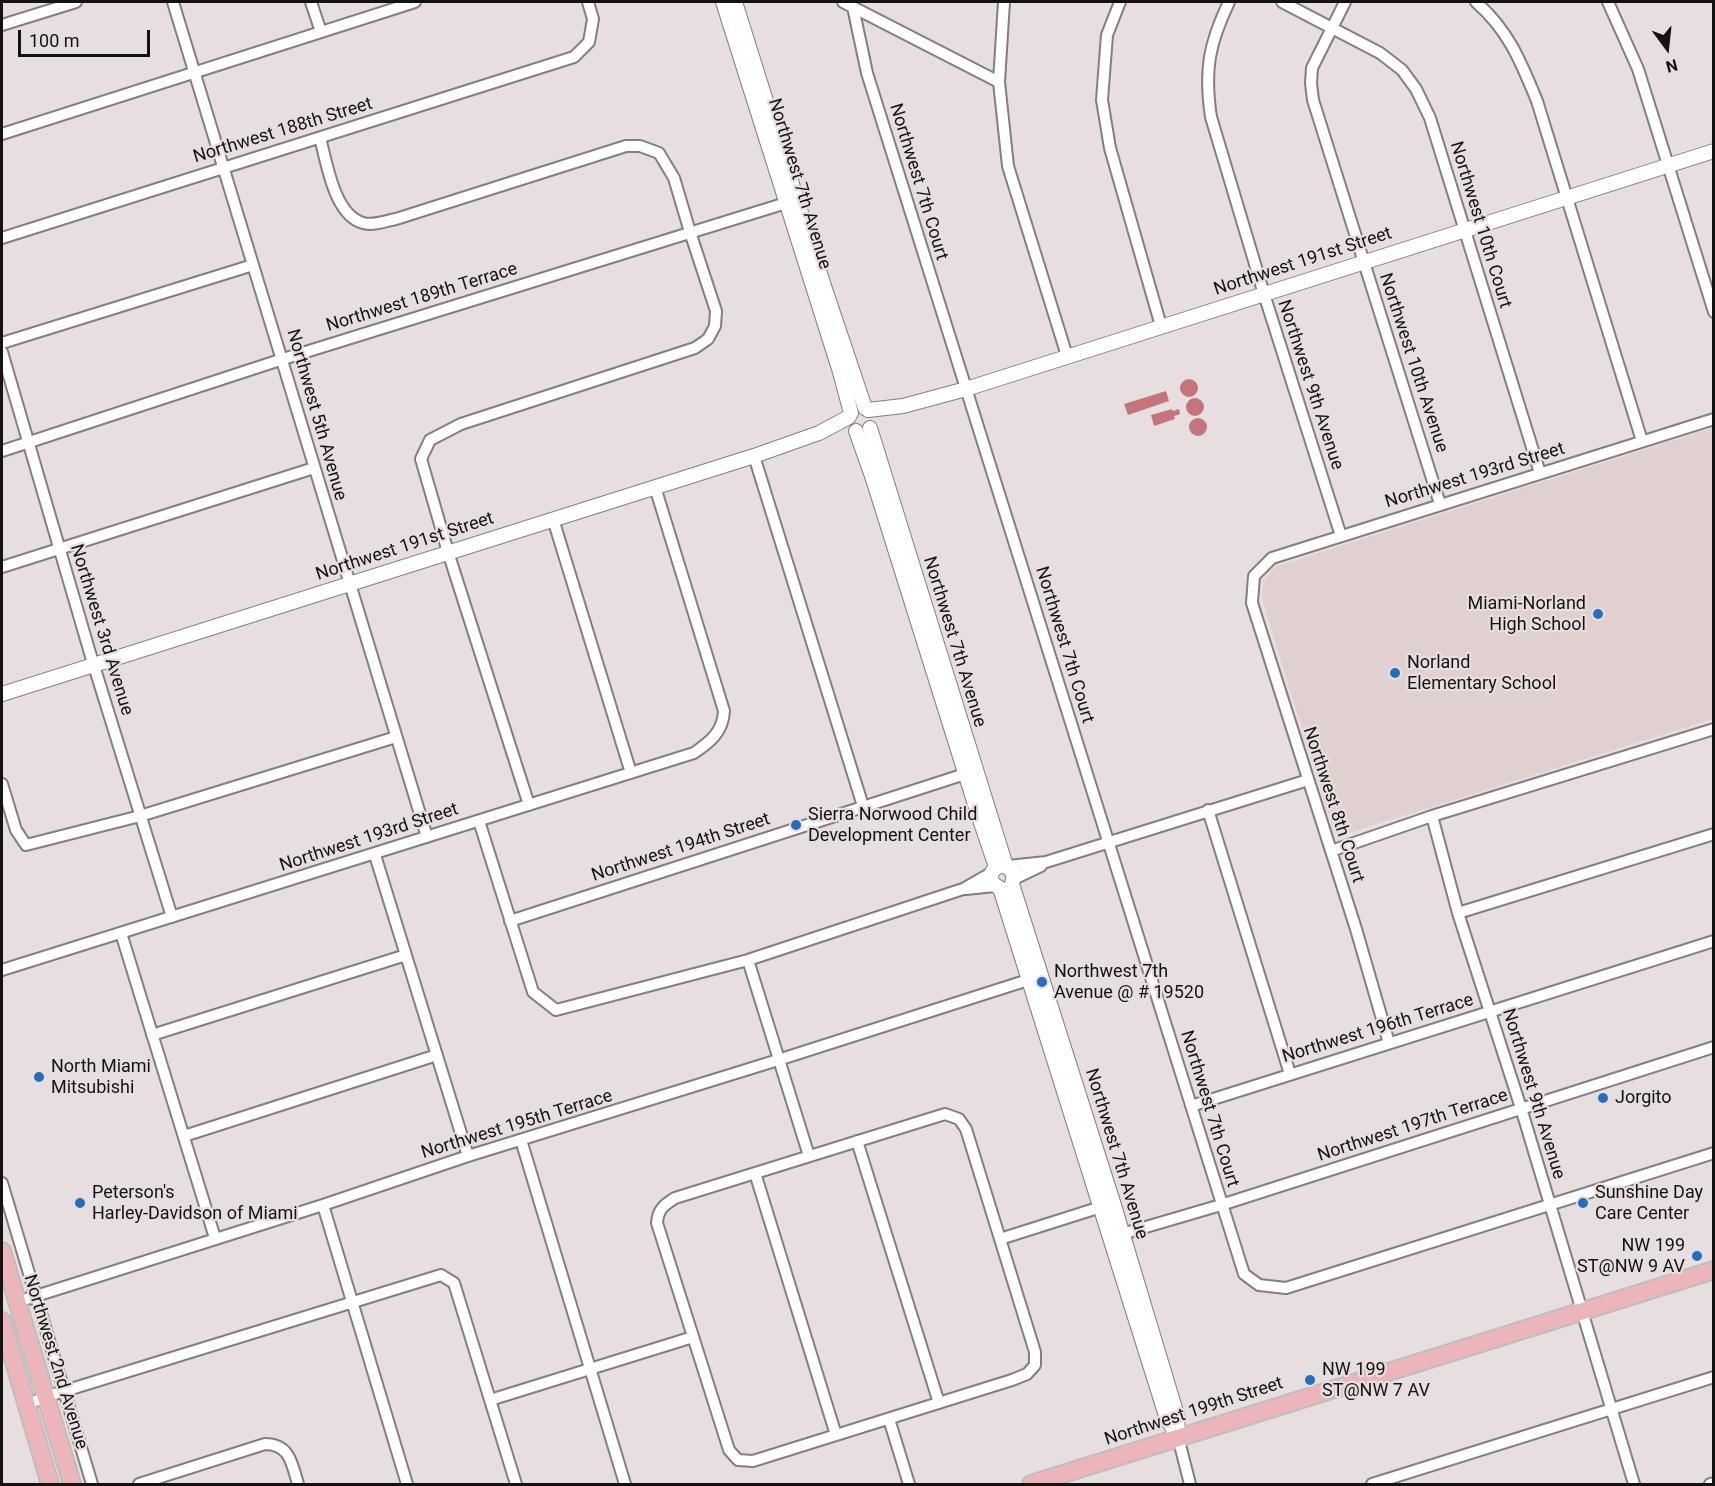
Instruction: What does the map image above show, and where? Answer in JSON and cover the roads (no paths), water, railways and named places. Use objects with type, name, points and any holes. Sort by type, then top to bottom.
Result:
[{"type":"main road","name":"Northwest 2nd Avenue","points":[[2,1252],[72,1485]]},
{"type":"main road","name":"Northwest 199th Street","points":[[1031,1485],[1713,1270]]},
{"type":"main road","points":[[2,1321],[50,1485]]},
{"type":"street","points":[[2,25],[76,2]]},
{"type":"street","name":"Northwest 5th Avenue","points":[[173,2],[427,837]]},
{"type":"street","points":[[311,2],[321,32]]},
{"type":"street","points":[[2,134],[415,2]]},
{"type":"street","name":"Northwest 188th Street","points":[[2,238],[223,166],[320,138],[574,57],[589,42],[593,19],[588,2]]},
{"type":"street","name":"Northwest 7th Avenue","points":[[735,2],[786,203],[852,422],[873,479],[965,774],[1003,876],[1122,1234],[1177,1415],[1178,1437],[1190,1485]]},
{"type":"street","name":"Northwest 7th Avenue","points":[[735,2],[823,283],[869,417],[1003,876],[1028,980],[1167,1419],[1178,1437]]},
{"type":"street","points":[[1004,2],[999,82],[1008,166],[1067,356]]},
{"type":"street","points":[[1120,2],[1107,35],[1102,100],[1110,148],[1161,326]]},
{"type":"street","name":"Northwest 9th Avenue","points":[[1229,2],[1208,60],[1207,89],[1211,117],[1264,294],[1341,536]]},
{"type":"street","name":"Northwest 10th Court","points":[[1282,2],[1380,53],[1402,70],[1416,89],[1430,118],[1540,473]]},
{"type":"street","name":"Northwest 10th Avenue","points":[[1346,2],[1312,69],[1312,91],[1363,262],[1440,504]]},
{"type":"street","points":[[1476,2],[1494,17],[1517,53],[1537,101],[1642,441]]},
{"type":"street","points":[[1608,2],[1638,69],[1713,312]]},
{"type":"street","points":[[848,4],[999,82]]},
{"type":"street","name":"Northwest 7th Court","points":[[848,4],[867,73],[1244,1274],[1259,1285],[1286,1288],[1550,1205]]},
{"type":"street","points":[[320,138],[339,203],[353,218],[373,224],[396,219],[626,146],[640,146],[659,153],[674,178],[716,310],[715,326],[708,339],[695,348],[461,424],[430,440],[421,459],[448,552],[529,805]]},
{"type":"street","name":"Northwest 191st Street","points":[[869,417],[966,389],[1713,151]]},
{"type":"street","name":"Northwest 189th Terrace","points":[[2,451],[283,359],[786,203]]},
{"type":"street","points":[[2,343],[253,265]]},
{"type":"street","name":"Northwest 3rd Avenue","points":[[2,352],[27,443],[172,917]]},
{"type":"street","points":[[857,408],[869,417],[862,432],[852,422],[857,408]]},
{"type":"street","name":"Northwest 193rd Street","points":[[1254,576],[1272,558],[1713,419]]},
{"type":"street","name":"Northwest 191st Street","points":[[2,694],[754,456],[852,422]]},
{"type":"street","points":[[754,456],[863,806]]},
{"type":"street","points":[[2,567],[314,468]]},
{"type":"street","name":"Northwest 193rd Street","points":[[2,970],[375,855],[694,753],[713,740],[723,721],[724,711],[655,487]]},
{"type":"street","points":[[553,519],[631,772]]},
{"type":"street","name":"Northwest 8th Court","points":[[1254,576],[1252,603],[1389,1043]]},
{"type":"street","points":[[1330,851],[1432,816],[1713,729]]},
{"type":"street","points":[[2,784],[16,830],[26,845],[140,816],[396,737]]},
{"type":"street","name":"Northwest 194th Street","points":[[510,921],[965,774]]},
{"type":"street","points":[[479,821],[533,992],[556,1010],[748,960],[1307,779]]},
{"type":"street","points":[[1208,810],[1290,1074]]},
{"type":"street","name":"Northwest 9th Avenue","points":[[1432,816],[1458,913],[1521,1108],[1634,1485]]},
{"type":"street","points":[[1458,913],[1713,834]]},
{"type":"street","points":[[375,855],[468,1156]]},
{"type":"street","points":[[121,933],[215,1239]]},
{"type":"street","name":"Northwest 196th Terrace","points":[[1191,1106],[1713,941]]},
{"type":"street","points":[[152,1035],[406,955]]},
{"type":"street","points":[[748,960],[809,1156]]},
{"type":"street","name":"Northwest 195th Terrace","points":[[17,1302],[323,1205],[468,1156],[1028,980]]},
{"type":"street","name":"Northwest 197th Terrace","points":[[1122,1234],[1221,1205],[1713,1047]]},
{"type":"street","points":[[184,1136],[437,1055]]},
{"type":"street","points":[[945,1114],[959,1119],[966,1129],[1035,1352],[1035,1365],[1027,1374],[1019,1377],[889,1419],[753,1461],[738,1460],[729,1450],[657,1222],[658,1214],[663,1206],[675,1198],[809,1156],[945,1114]]},
{"type":"street","points":[[521,1140],[625,1485]]},
{"type":"street","points":[[857,1141],[939,1403]]},
{"type":"street","points":[[1550,1205],[1713,1153]]},
{"type":"street","points":[[755,1173],[836,1435]]},
{"type":"street","points":[[2,1183],[92,1485]]},
{"type":"street","points":[[323,1205],[407,1485]]},
{"type":"street","points":[[1000,1239],[1101,1208]]},
{"type":"street","points":[[26,1405],[64,1391],[441,1275],[454,1283],[516,1485]]},
{"type":"street","points":[[490,1400],[693,1337]]},
{"type":"street","points":[[1372,1485],[1713,1377]]},
{"type":"street","points":[[889,1419],[909,1485]]},
{"type":"street","points":[[139,1485],[265,1444],[276,1444],[285,1451],[298,1485]]},
{"type":"place","name":"Miami-Norland High School","points":[[1598,614]]},
{"type":"place","name":"Norland Elementary School","points":[[1395,673]]},
{"type":"place","name":"Sierra Norwood Child Development Center","points":[[796,825]]},
{"type":"place","name":"Northwest 7th Avenue @ # 19520","points":[[1042,982]]},
{"type":"place","name":"North Miami Mitsubishi","points":[[39,1077]]},
{"type":"place","name":"Jorgito","points":[[1603,1098]]},
{"type":"place","name":"Peterson's Harley-Davidson of Miami","points":[[80,1203]]},
{"type":"place","name":"Sunshine Day Care Center","points":[[1583,1203]]},
{"type":"place","name":"NW 199 ST@NW 9 AV","points":[[1697,1256]]},
{"type":"place","name":"NW 199 ST@NW 7 AV","points":[[1310,1380]]}]
